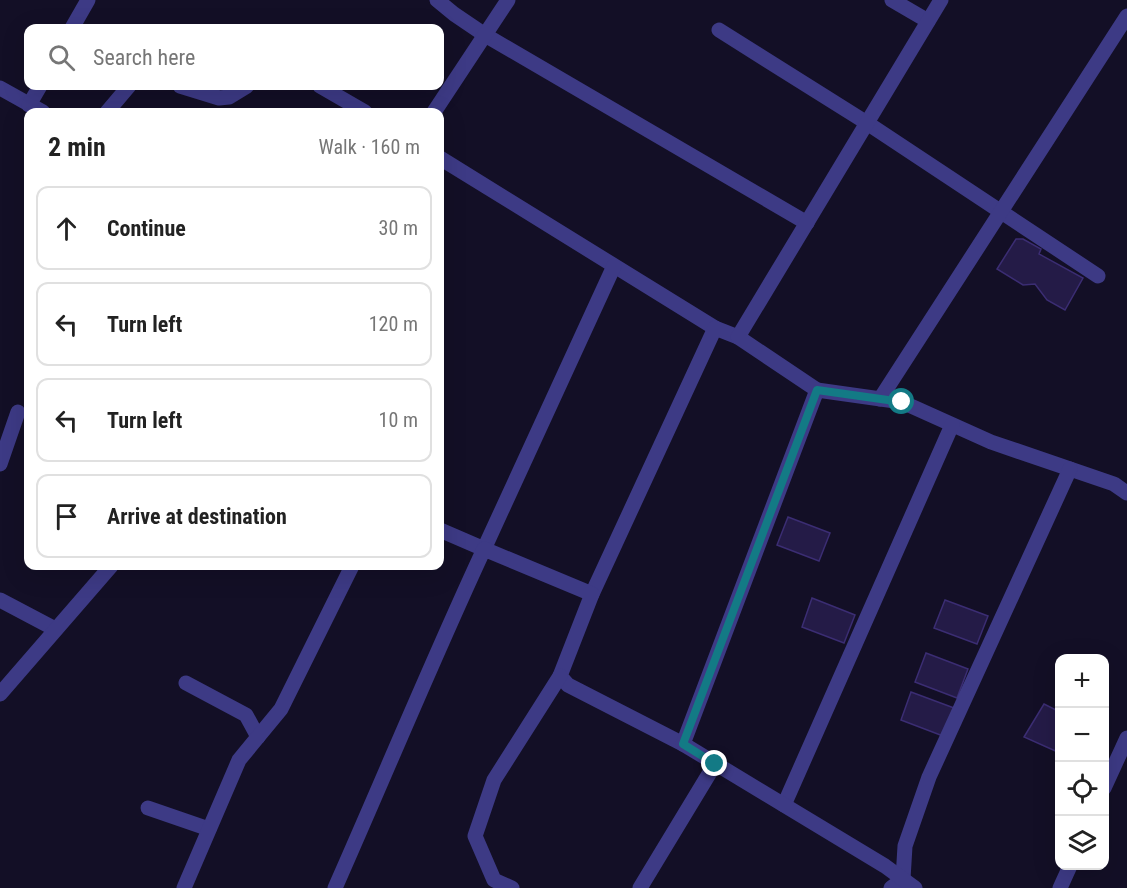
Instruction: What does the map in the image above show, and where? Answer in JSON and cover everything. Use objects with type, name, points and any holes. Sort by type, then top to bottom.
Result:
[{"type":"street","points":[[74,24],[88,0]]},
{"type":"street","points":[[437,0],[485,35],[807,223]]},
{"type":"street","points":[[437,108],[508,0]]},
{"type":"street","points":[[892,0],[928,21]]},
{"type":"street","points":[[738,337],[940,0]]},
{"type":"street","points":[[880,399],[1127,16]]},
{"type":"street","points":[[719,30],[867,123],[1098,276]]},
{"type":"street","points":[[0,88],[35,108]]},
{"type":"street","points":[[29,105],[38,90]]},
{"type":"street","points":[[111,108],[126,90]]},
{"type":"street","points":[[193,90],[219,98],[229,98],[241,90]]},
{"type":"street","points":[[327,90],[358,108]]},
{"type":"street","points":[[444,160],[716,328],[738,337],[817,390],[902,402],[991,442],[1114,484],[1127,493]]},
{"type":"street","points":[[335,888],[437,652],[614,266]]},
{"type":"street","points":[[512,888],[492,884],[475,836],[494,780],[560,676],[592,594],[716,328]]},
{"type":"street","points":[[683,744],[817,390]]},
{"type":"street","points":[[0,464],[18,412]]},
{"type":"street","points":[[784,805],[952,425]]},
{"type":"street","points":[[903,885],[905,846],[929,777],[1070,469]]},
{"type":"street","points":[[444,532],[592,594]]},
{"type":"street","points":[[0,694],[107,570]]},
{"type":"street","points":[[184,888],[239,760],[281,709],[350,570]]},
{"type":"street","points":[[0,600],[55,629]]},
{"type":"street","points":[[560,676],[568,685],[683,744],[885,866],[903,885]]},
{"type":"street","points":[[186,683],[246,716],[258,737]]},
{"type":"street","points":[[1109,777],[1127,738]]},
{"type":"street","points":[[640,888],[715,764]]},
{"type":"street","points":[[148,808],[209,829]]},
{"type":"street","points":[[1060,888],[1068,870]]},
{"type":"building","points":[[1016,239],[1023,239],[1041,249],[1039,254],[1083,278],[1065,310],[1047,300],[1035,284],[1023,285],[997,269]]},
{"type":"building","points":[[788,517],[830,533],[819,561],[777,545]]},
{"type":"building","points":[[812,598],[855,615],[844,643],[802,627]]},
{"type":"building","points":[[945,600],[988,616],[977,644],[934,628]]},
{"type":"building","points":[[926,653],[968,669],[957,698],[915,682]]},
{"type":"building","points":[[911,692],[954,708],[943,736],[901,720]]},
{"type":"building","points":[[1044,704],[1055,710],[1055,751],[1024,737]]},
{"type":"route","points":[[715,764],[683,744],[817,390],[902,402]]}]
